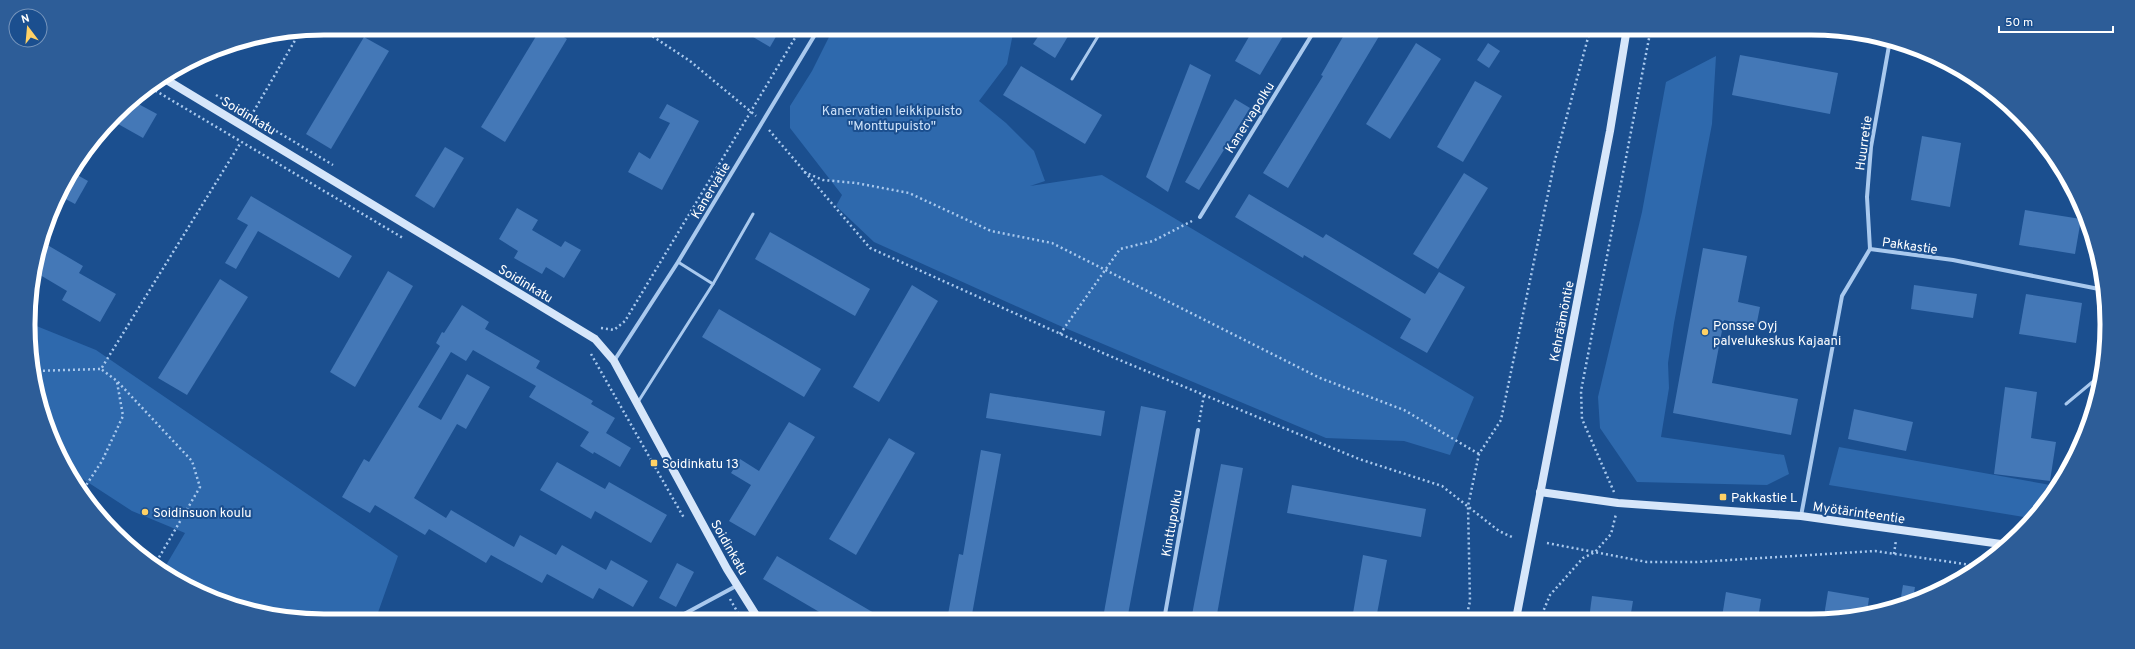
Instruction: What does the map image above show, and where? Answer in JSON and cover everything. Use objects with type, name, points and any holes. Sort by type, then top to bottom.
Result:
[{"type":"street","name":"Kanervatie","points":[[614,360],[678,262],[815,35]]},
{"type":"street","name":"Kanervapolku","points":[[1200,217],[1312,35]]},
{"type":"street","name":"Kehräämöntie","points":[[1517,614],[1610,131],[1625,35]]},
{"type":"street","name":"Huurretie","points":[[1870,249],[1867,197],[1871,148],[1889,46]]},
{"type":"street","name":"Soidinkatu","points":[[169,81],[595,339],[614,360],[636,404],[727,569],[755,614]]},
{"type":"street","name":"Pakkastie","points":[[1801,516],[1842,296],[1870,249],[1953,260],[2098,289]]},
{"type":"street","name":"Kinttupolku","points":[[1165,614],[1198,430]]},
{"type":"street","name":"Myötärinteentie","points":[[1540,492],[1618,503],[1801,516],[1999,544]]},
{"type":"street","points":[[684,614],[738,585]]},
{"type":"lane","points":[[1072,79],[1099,35]]},
{"type":"lane","points":[[636,404],[713,284],[753,214]]},
{"type":"lane","points":[[678,262],[713,284]]},
{"type":"lane","points":[[2066,404],[2094,381]]},
{"type":"path","points":[[651,35],[690,61],[763,122],[802,171],[870,248],[1060,334],[1359,459],[1442,486],[1499,531],[1514,538]]},
{"type":"path","points":[[595,325],[614,330],[625,321],[797,35]]},
{"type":"path","points":[[1467,614],[1470,601],[1468,506],[1479,454],[1501,420],[1555,160],[1589,35]]},
{"type":"path","points":[[1542,614],[1550,595],[1583,558],[1596,552],[1611,534],[1618,503],[1582,419],[1581,391],[1650,35]]},
{"type":"path","points":[[238,139],[297,36]]},
{"type":"path","points":[[155,90],[404,238]]},
{"type":"path","points":[[211,92],[338,168]]},
{"type":"path","points":[[100,369],[241,142]]},
{"type":"path","points":[[802,171],[823,180],[856,183],[909,193],[991,232],[1052,243],[1105,271],[1226,329],[1320,378],[1404,410],[1479,454]]},
{"type":"path","points":[[1060,334],[1120,249],[1153,241],[1200,217]]},
{"type":"path","points":[[588,349],[687,523]]},
{"type":"path","points":[[39,371],[100,369],[117,381],[192,462],[200,487],[157,560]]},
{"type":"path","points":[[85,487],[102,461],[123,416],[117,381]]},
{"type":"path","points":[[1198,430],[1204,394]]},
{"type":"path","points":[[1547,543],[1654,562],[1697,562],[1875,551],[1971,565]]},
{"type":"green space","name":"Kanervatien leikkipuisto \"Monttupuisto\"","points":[[831,35],[1013,35],[1007,64],[979,101],[1006,123],[1034,151],[1045,181],[1030,186],[1102,175],[1474,397],[1450,455],[1404,441],[1326,438],[1058,325],[874,242],[836,206],[842,195],[790,128],[790,106],[812,71]]},
{"type":"green space","points":[[1716,56],[1712,124],[1674,323],[1668,363],[1669,388],[1661,437],[1784,455],[1789,474],[1767,485],[1637,482],[1600,428],[1598,397],[1642,212],[1666,82]]},
{"type":"green space","points":[[35,325],[96,350],[398,556],[377,614],[287,612],[231,599],[196,584],[166,566],[185,533],[132,511],[78,476],[65,453],[50,418],[45,399],[37,362]]},
{"type":"green space","points":[[1839,447],[2051,485],[2026,517],[1829,485]]},
{"type":"building","points":[[537,35],[560,35],[567,39],[505,142],[481,127]]},
{"type":"building","points":[[750,35],[777,35],[770,47]]},
{"type":"building","points":[[1039,35],[1069,35],[1055,58],[1033,44]]},
{"type":"building","points":[[1250,35],[1284,35],[1260,75],[1235,61]]},
{"type":"building","points":[[1344,35],[1380,35],[1288,188],[1263,173],[1323,76],[1321,75]]},
{"type":"building","points":[[364,37],[389,51],[331,149],[306,134]]},
{"type":"building","points":[[1416,43],[1441,59],[1390,139],[1366,124]]},
{"type":"building","points":[[1488,43],[1500,51],[1489,68],[1477,60]]},
{"type":"building","points":[[1740,55],[1838,73],[1830,114],[1732,95]]},
{"type":"building","points":[[1190,64],[1211,75],[1168,192],[1146,177]]},
{"type":"building","points":[[1021,66],[1102,115],[1085,144],[1003,95]]},
{"type":"building","points":[[1475,81],[1502,96],[1463,162],[1437,147]]},
{"type":"building","points":[[1235,99],[1250,108],[1199,190],[1185,182]]},
{"type":"building","points":[[138,104],[157,114],[143,138],[117,123]]},
{"type":"building","points":[[667,104],[699,121],[662,190],[628,172],[639,152],[650,159],[670,123],[659,118]]},
{"type":"building","points":[[1922,136],[1961,143],[1950,207],[1911,200]]},
{"type":"building","points":[[445,147],[464,158],[434,208],[415,196]]},
{"type":"building","points":[[1464,173],[1488,188],[1438,269],[1413,254]]},
{"type":"building","points":[[77,175],[88,181],[75,204],[64,198]]},
{"type":"building","points":[[1249,194],[1323,238],[1326,234],[1425,294],[1439,272],[1465,287],[1427,353],[1400,338],[1411,319],[1304,255],[1303,258],[1235,217]]},
{"type":"building","points":[[251,196],[352,256],[339,278],[258,231],[236,269],[225,263],[248,225],[237,219]]},
{"type":"building","points":[[517,208],[538,220],[532,230],[561,247],[565,241],[581,250],[564,278],[546,267],[542,274],[514,258],[518,251],[499,239]]},
{"type":"building","points":[[2025,210],[2080,219],[2075,254],[2019,245]]},
{"type":"building","points":[[770,232],[870,289],[855,316],[755,259]]},
{"type":"building","points":[[46,244],[83,266],[79,273],[116,294],[100,322],[62,300],[67,291],[40,275]]},
{"type":"building","name":"Ponsse Oyj palvelukeskus Kajaani","points":[[1703,248],[1747,256],[1738,302],[1760,307],[1756,327],[1724,320],[1712,383],[1798,399],[1791,435],[1673,413]]},
{"type":"building","points":[[388,271],[413,286],[355,387],[330,372]]},
{"type":"building","points":[[220,279],[248,297],[187,395],[158,378]]},
{"type":"building","points":[[912,285],[938,301],[879,402],[853,387]]},
{"type":"building","points":[[1914,285],[1977,294],[1973,318],[1911,309]]},
{"type":"building","points":[[2026,294],[2082,303],[2076,343],[2019,334]]},
{"type":"building","points":[[462,305],[489,322],[485,329],[540,361],[536,368],[593,401],[591,404],[615,418],[606,433],[631,448],[620,467],[594,452],[593,454],[580,446],[589,432],[529,397],[536,386],[473,350],[466,361],[451,352],[418,407],[441,420],[467,374],[490,387],[466,429],[457,424],[414,498],[446,518],[451,510],[514,547],[520,535],[556,555],[562,545],[606,570],[611,560],[648,581],[633,607],[599,588],[593,599],[547,574],[542,583],[491,555],[486,563],[429,529],[425,535],[375,505],[370,513],[342,497],[364,459],[369,462],[440,346],[436,343],[442,332],[444,333]]},
{"type":"building","points":[[719,309],[821,369],[804,397],[702,337]]},
{"type":"building","points":[[2005,387],[2037,392],[2031,438],[2056,442],[2050,481],[1994,474]]},
{"type":"building","points":[[990,393],[1105,411],[1101,436],[986,418]]},
{"type":"building","points":[[1141,406],[1166,411],[1128,614],[1104,614]]},
{"type":"building","points":[[1854,409],[1913,422],[1906,451],[1848,439]]},
{"type":"building","points":[[789,422],[815,437],[755,536],[729,521],[751,485],[731,473],[740,459],[759,471]]},
{"type":"building","points":[[889,438],[915,453],[856,555],[829,539]]},
{"type":"building","points":[[981,450],[1001,454],[972,614],[948,614],[959,554],[963,555]]},
{"type":"building","points":[[557,462],[605,489],[609,482],[667,515],[651,543],[595,511],[591,519],[540,490]]},
{"type":"building","points":[[1221,464],[1243,468],[1217,614],[1192,614]]},
{"type":"building","points":[[1292,485],[1426,509],[1421,537],[1287,513]]},
{"type":"building","points":[[1363,555],[1387,560],[1377,614],[1353,614]]},
{"type":"building","points":[[777,556],[876,614],[823,614],[763,579]]},
{"type":"building","points":[[677,563],[694,572],[676,607],[659,598]]},
{"type":"building","points":[[1903,585],[1915,587],[1914,595],[1901,600]]},
{"type":"building","points":[[1828,591],[1869,598],[1868,608],[1848,612],[1824,613]]},
{"type":"building","points":[[1726,592],[1761,599],[1759,614],[1722,614]]},
{"type":"building","points":[[1592,596],[1633,601],[1631,614],[1590,614]]},
{"type":"place","name":"Ponsse Oyj palvelukeskus Kajaani","points":[[1705,332]]},
{"type":"place","name":"Soidinkatu 13","points":[[654,463]]},
{"type":"place","name":"Pakkastie L","points":[[1723,497]]},
{"type":"place","name":"Soidinsuon koulu","points":[[145,512]]}]
